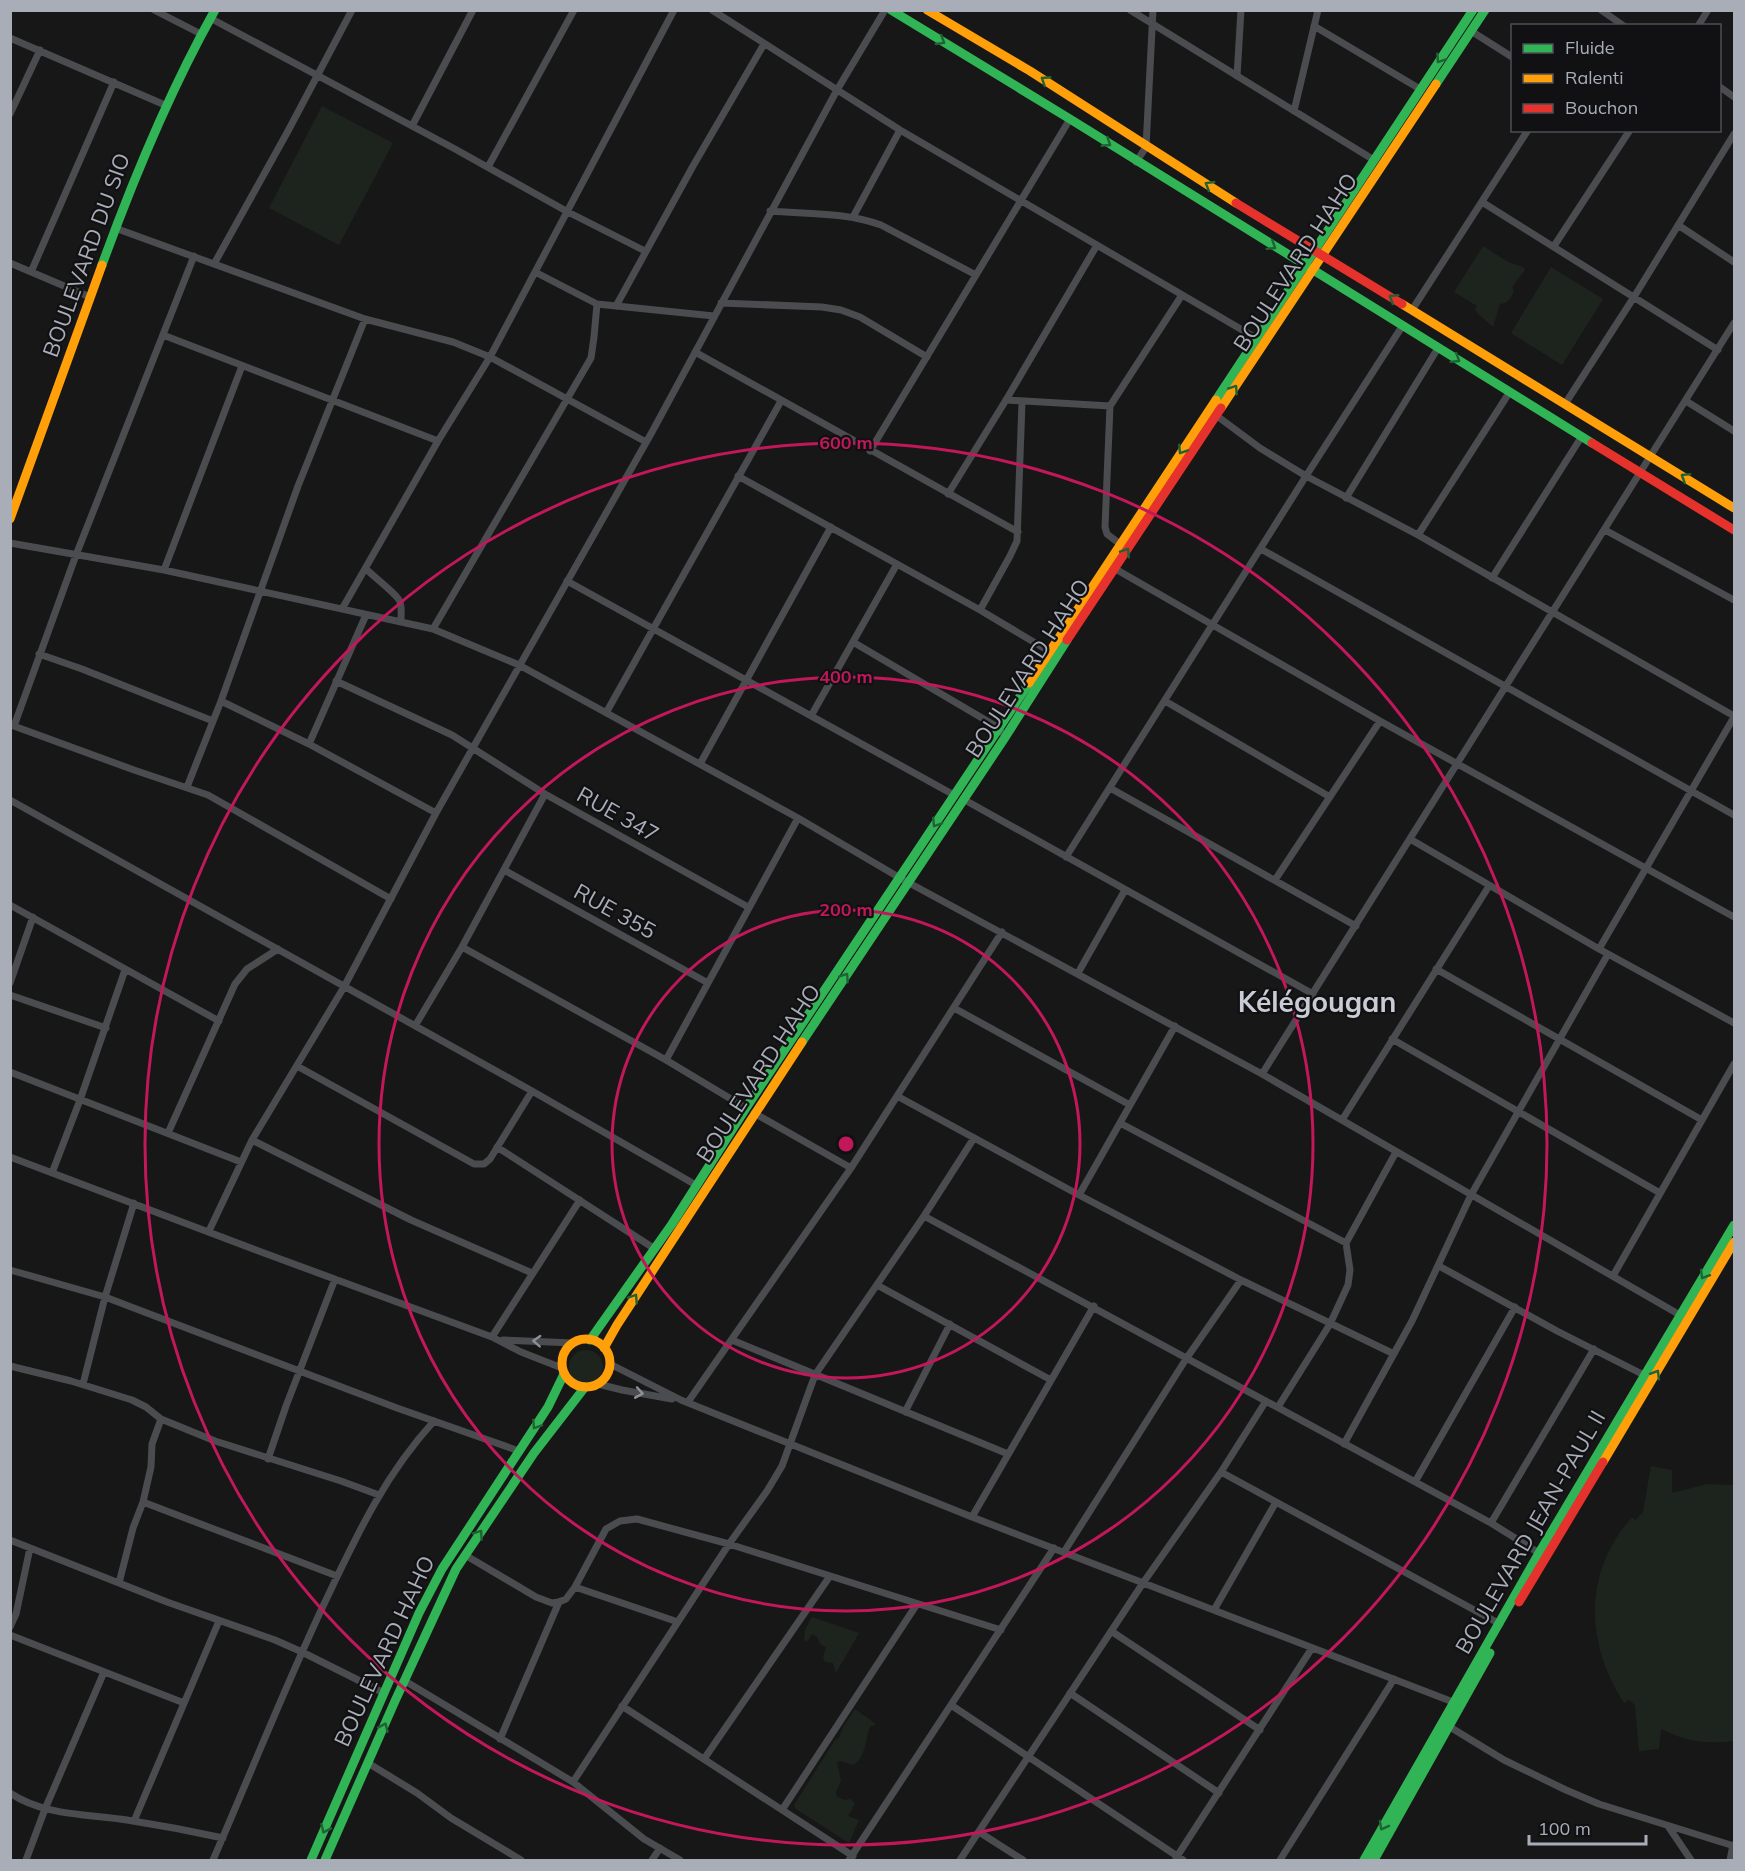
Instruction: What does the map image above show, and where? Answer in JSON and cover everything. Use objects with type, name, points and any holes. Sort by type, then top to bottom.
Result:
[{"type":"main road","points":[[891,10],[1734,530]]},
{"type":"main road","points":[[927,10],[1030,71],[1146,147],[1734,508]]},
{"type":"main road","name":"BOULEVARD HAHO","points":[[1111,566],[1120,544],[1473,10]]},
{"type":"main road","name":"BOULEVARD HAHO","points":[[604,1348],[750,1111],[958,797],[999,728],[1053,654],[1111,566],[1216,416],[1485,10]]},
{"type":"main road","name":"BOULEVARD DU SIO","points":[[10,519],[115,228],[165,105],[212,14]]},
{"type":"main road","name":"BOULEVARD HAHO","points":[[958,797],[1004,739],[1053,654]]},
{"type":"main road","name":"BOULEVARD HAHO","points":[[590,1340],[656,1249],[696,1185],[750,1111]]},
{"type":"main road","name":"BOULEVARD JEAN-PAUL II","points":[[1374,1860],[1445,1724],[1453,1702],[1734,1225]]},
{"type":"main road","name":"BOULEVARD JEAN-PAUL II","points":[[1364,1860],[1734,1242]]},
{"type":"main road","points":[[578,1340],[597,1342],[604,1348],[609,1356],[610,1364],[605,1377],[598,1384],[585,1387],[573,1383],[563,1371],[564,1354],[578,1340]]},
{"type":"main road","name":"BOULEVARD HAHO","points":[[311,1860],[419,1613],[442,1569],[548,1407],[563,1371]]},
{"type":"main road","name":"BOULEVARD HAHO","points":[[325,1860],[405,1681],[465,1555],[534,1453],[585,1387]]},
{"type":"street","points":[[154,10],[201,34]]},
{"type":"street","points":[[214,264],[352,10]]},
{"type":"street","points":[[412,126],[473,10]]},
{"type":"street","points":[[488,167],[574,10]]},
{"type":"street","points":[[342,609],[438,441],[490,357],[674,10]]},
{"type":"street","points":[[712,10],[900,130],[1256,338]]},
{"type":"street","points":[[209,1231],[252,1140],[344,987],[436,813],[646,442],[837,90],[885,10]]},
{"type":"street","points":[[1130,10],[1374,160]]},
{"type":"street","points":[[1136,162],[1146,147],[1153,10]]},
{"type":"street","points":[[1237,76],[1241,10]]},
{"type":"street","points":[[1294,111],[1318,10]]},
{"type":"street","points":[[1699,24],[1708,10]]},
{"type":"street","points":[[1601,11],[1621,24]]},
{"type":"street","points":[[212,14],[317,77],[645,251]]},
{"type":"street","points":[[1314,26],[1420,89]]},
{"type":"street","points":[[1471,31],[1511,56]]},
{"type":"street","points":[[10,38],[165,105]]},
{"type":"street","points":[[616,306],[645,251],[764,44]]},
{"type":"street","points":[[10,114],[40,50]]},
{"type":"street","points":[[32,272],[114,81]]},
{"type":"street","points":[[1721,88],[1734,97]]},
{"type":"street","points":[[870,451],[1070,119]]},
{"type":"street","points":[[853,217],[900,130]]},
{"type":"street","points":[[1412,310],[1527,132]]},
{"type":"street","points":[[1554,246],[1629,132]]},
{"type":"street","points":[[1565,404],[1734,134]]},
{"type":"street","points":[[1482,202],[1718,350]]},
{"type":"street","points":[[770,211],[853,217],[881,225],[976,275]]},
{"type":"street","points":[[1677,225],[1734,262]]},
{"type":"street","points":[[115,228],[365,319],[453,342],[490,357],[646,442]]},
{"type":"street","points":[[948,494],[1006,400],[1096,244]]},
{"type":"street","points":[[194,256],[76,555],[12,725],[187,787],[226,804],[391,899]]},
{"type":"street","points":[[10,263],[90,297]]},
{"type":"street","points":[[535,272],[597,304],[714,316]]},
{"type":"street","points":[[1120,544],[1107,534],[1105,526],[1110,406],[1182,295]]},
{"type":"street","points":[[721,303],[841,310],[860,318],[927,357]]},
{"type":"street","points":[[434,629],[591,358],[597,304]]},
{"type":"street","points":[[187,787],[221,701],[298,486],[365,319]]},
{"type":"street","points":[[1262,1074],[1734,323]]},
{"type":"street","points":[[1066,857],[1403,325]]},
{"type":"street","points":[[163,335],[438,441]]},
{"type":"street","points":[[1346,498],[1438,348]]},
{"type":"street","points":[[695,352],[1018,532]]},
{"type":"street","points":[[164,570],[242,366]]},
{"type":"street","points":[[1418,535],[1509,393]]},
{"type":"street","points":[[1006,400],[1110,406]]},
{"type":"street","points":[[606,713],[781,401]]},
{"type":"street","points":[[1686,401],[1734,431]]},
{"type":"street","points":[[980,610],[1011,556],[1018,532],[1022,402]]},
{"type":"street","points":[[1216,416],[1260,448],[1306,476],[1418,535],[1734,717],[1599,949]]},
{"type":"street","points":[[1492,578],[1582,436]]},
{"type":"street","points":[[738,476],[980,610],[1053,654]]},
{"type":"street","points":[[700,764],[831,527]]},
{"type":"street","points":[[1605,530],[1734,600]]},
{"type":"street","points":[[10,543],[164,570],[434,629],[519,665],[798,818],[904,880],[1262,1074],[1680,1315]]},
{"type":"street","points":[[1261,549],[1734,815]]},
{"type":"street","points":[[811,716],[897,564]]},
{"type":"street","points":[[1111,566],[1380,721],[1734,917]]},
{"type":"street","points":[[366,569],[399,598],[400,621]]},
{"type":"street","points":[[567,581],[1313,994]]},
{"type":"street","points":[[309,744],[366,615]]},
{"type":"street","points":[[852,642],[999,728],[1004,739]]},
{"type":"street","points":[[39,654],[213,721]]},
{"type":"street","name":"RUE 347","points":[[336,681],[452,735],[545,794],[748,907]]},
{"type":"street","points":[[221,701],[309,744],[436,813]]},
{"type":"street","points":[[1165,701],[1330,797]]},
{"type":"street","points":[[1275,880],[1380,721]]},
{"type":"street","points":[[1110,788],[1356,926]]},
{"type":"street","points":[[415,1026],[462,947],[545,794]]},
{"type":"street","points":[[10,800],[696,1185]]},
{"type":"street","points":[[666,1060],[798,818]]},
{"type":"street","points":[[1410,839],[1599,949],[1734,1023]]},
{"type":"street","name":"RUE 355","points":[[504,870],[708,983]]},
{"type":"street","points":[[1342,1120],[1489,886]]},
{"type":"street","points":[[1078,973],[1125,890]]},
{"type":"street","points":[[10,905],[219,1021]]},
{"type":"street","points":[[10,983],[33,917]]},
{"type":"street","points":[[684,1401],[732,1340],[851,1168],[1002,932]]},
{"type":"street","points":[[462,947],[666,1060],[851,1168]]},
{"type":"street","points":[[168,1133],[241,974],[278,950]]},
{"type":"street","points":[[1344,1444],[1412,1321],[1471,1195],[1608,954]]},
{"type":"street","points":[[1436,969],[1702,1120]]},
{"type":"street","points":[[52,1173],[125,970]]},
{"type":"street","points":[[10,995],[106,1028]]},
{"type":"street","points":[[954,1008],[1130,1105]]},
{"type":"street","points":[[1079,1195],[1175,1026]]},
{"type":"street","points":[[1392,1039],[1660,1193]]},
{"type":"street","points":[[1613,1276],[1734,1064]]},
{"type":"street","points":[[297,1066],[474,1164],[484,1164],[490,1159],[532,1091]]},
{"type":"street","points":[[10,1072],[241,1162]]},
{"type":"street","points":[[897,1096],[1240,1280],[1394,1354]]},
{"type":"street","points":[[1120,1123],[1346,1242]]},
{"type":"street","points":[[573,1782],[729,1544],[767,1491],[782,1466],[815,1376],[974,1138]]},
{"type":"street","points":[[252,1140],[411,1220],[532,1273]]},
{"type":"street","points":[[497,1147],[656,1249]]},
{"type":"street","points":[[1278,1407],[1330,1324],[1348,1285],[1350,1269],[1346,1242],[1396,1152]]},
{"type":"street","points":[[10,1156],[492,1336],[563,1371]]},
{"type":"street","points":[[492,1336],[580,1200]]},
{"type":"street","points":[[83,1384],[105,1297],[134,1203]]},
{"type":"street","points":[[924,1216],[1491,1523],[1539,1553]]},
{"type":"street","points":[[1439,1266],[1644,1375]]},
{"type":"street","points":[[10,1270],[105,1297],[434,1421],[519,1450]]},
{"type":"street","points":[[268,1459],[335,1279]]},
{"type":"street","points":[[1064,1552],[1186,1359],[1240,1280]]},
{"type":"street","points":[[877,1285],[1051,1380]]},
{"type":"street","points":[[972,1517],[1094,1306]]},
{"type":"street","points":[[1415,1482],[1515,1307]]},
{"type":"street","points":[[905,1412],[950,1324]]},
{"type":"street","points":[[501,1340],[573,1343]]},
{"type":"street","points":[[732,1340],[1008,1454]]},
{"type":"street","points":[[1491,1523],[1594,1349]]},
{"type":"street","points":[[610,1364],[684,1401],[972,1517],[1453,1702]]},
{"type":"street","points":[[10,1366],[83,1384],[132,1400],[146,1407],[161,1419],[215,1441],[379,1495]]},
{"type":"street","points":[[598,1384],[684,1401]]},
{"type":"street","points":[[960,1860],[1143,1583],[1221,1472],[1266,1401]]},
{"type":"street","points":[[119,1582],[133,1528],[143,1502],[151,1467],[152,1444],[161,1419]]},
{"type":"street","points":[[213,1860],[349,1549],[401,1461],[434,1421]]},
{"type":"street","points":[[1221,1472],[1500,1623]]},
{"type":"street","points":[[143,1502],[337,1576]]},
{"type":"street","points":[[1214,1610],[1276,1502]]},
{"type":"street","points":[[465,1555],[536,1597],[552,1603],[559,1602],[566,1599],[575,1587],[606,1529],[620,1521],[637,1519],[729,1544],[1001,1630]]},
{"type":"street","points":[[10,1540],[166,1602],[275,1640],[384,1693]]},
{"type":"street","points":[[10,1627],[16,1614],[30,1548]]},
{"type":"street","points":[[622,1706],[782,1810],[851,1858],[1054,1548]]},
{"type":"street","points":[[704,1759],[830,1576]]},
{"type":"street","points":[[575,1587],[678,1622]]},
{"type":"street","points":[[500,1739],[559,1602]]},
{"type":"street","points":[[782,1810],[917,1604]]},
{"type":"street","points":[[134,1821],[219,1621]]},
{"type":"street","points":[[1111,1631],[1260,1730]]},
{"type":"street","points":[[10,1635],[184,1703]]},
{"type":"street","points":[[951,1705],[1178,1859],[1312,1647]]},
{"type":"street","points":[[26,1860],[45,1809],[104,1672]]},
{"type":"street","points":[[1280,1860],[1394,1679]]},
{"type":"street","points":[[405,1681],[573,1782],[644,1839],[680,1860]]},
{"type":"street","points":[[1070,1693],[1219,1793]]},
{"type":"street","points":[[1445,1724],[1504,1760],[1599,1804],[1734,1846],[1730,1860]]},
{"type":"street","points":[[368,1763],[417,1793],[466,1828],[521,1860]]},
{"type":"street","points":[[10,1793],[30,1805],[45,1809],[134,1821],[223,1838]]},
{"type":"street","points":[[1668,1826],[1691,1860]]},
{"type":"street","points":[[979,1832],[1023,1860]]},
{"type":"street","points":[[652,1860],[660,1848]]},
{"type":"shaded area","points":[[322,106],[393,143],[339,245],[269,208]]},
{"type":"shaded area","points":[[1483,246],[1525,270],[1512,287],[1514,291],[1510,298],[1507,302],[1500,304],[1493,327],[1478,314],[1475,309],[1477,306],[1454,292]]},
{"type":"shaded area","points":[[1551,267],[1603,299],[1562,365],[1511,333]]},
{"type":"shaded area","points":[[586,1350],[598,1355],[603,1367],[598,1379],[586,1384],[574,1379],[569,1367],[574,1355]]},
{"type":"shaded area","points":[[1651,1466],[1672,1470],[1672,1493],[1707,1484],[1734,1485],[1734,1741],[1697,1741],[1661,1729],[1659,1749],[1639,1751],[1635,1705],[1629,1700],[1624,1703],[1611,1680],[1602,1656],[1596,1632],[1595,1608],[1598,1584],[1605,1561],[1616,1539],[1632,1517],[1635,1520],[1643,1512]]},
{"type":"shaded area","points":[[812,1617],[859,1633],[836,1673],[833,1663],[825,1662],[823,1657],[826,1647],[820,1644],[817,1637],[812,1634],[807,1642],[804,1640],[805,1630]]},
{"type":"shaded area","points":[[855,1709],[876,1724],[870,1727],[863,1753],[857,1762],[853,1765],[837,1762],[841,1781],[836,1792],[837,1797],[845,1800],[851,1799],[855,1804],[848,1816],[859,1820],[849,1843],[796,1809],[794,1805],[835,1740],[839,1738]]},
{"type":"traffic: fast","points":[[102,265],[153,135],[182,72],[215,10]]},
{"type":"traffic: fast","points":[[891,10],[1592,443]]},
{"type":"traffic: fast","points":[[1216,400],[1473,10]]},
{"type":"traffic: fast","points":[[1436,84],[1485,10]]},
{"type":"traffic: fast","points":[[802,1042],[1004,739],[1067,640]]},
{"type":"traffic: fast","points":[[590,1340],[672,1224],[746,1108],[1029,683]]},
{"type":"traffic: fast","points":[[1364,1860],[1539,1553],[1734,1225]]},
{"type":"traffic: fast","points":[[311,1860],[419,1613],[442,1569],[548,1407],[564,1374]]},
{"type":"traffic: fast","points":[[325,1860],[456,1569],[534,1453],[585,1387]]},
{"type":"traffic: fast","points":[[1374,1860],[1490,1653]]},
{"type":"traffic: slow","points":[[927,10],[1030,71],[1236,203]]},
{"type":"traffic: slow","points":[[1221,408],[1436,84]]},
{"type":"traffic: slow","points":[[10,519],[102,265]]},
{"type":"traffic: slow","points":[[1402,304],[1734,508]]},
{"type":"traffic: slow","points":[[1029,683],[1216,400]]},
{"type":"traffic: slow","points":[[604,1348],[802,1042]]},
{"type":"traffic: slow","points":[[1603,1462],[1734,1242]]},
{"type":"traffic: slow","points":[[586,1339],[603,1346],[610,1363],[603,1380],[586,1387],[569,1380],[562,1363],[569,1346],[586,1339]]},
{"type":"traffic: jam","points":[[1236,203],[1402,304]]},
{"type":"traffic: jam","points":[[1067,640],[1221,408]]},
{"type":"traffic: jam","points":[[1592,443],[1734,530]]},
{"type":"traffic: jam","points":[[1519,1602],[1603,1462]]},
{"type":"district","name":"Kélégougan","points":[[1317,1002]]}]
